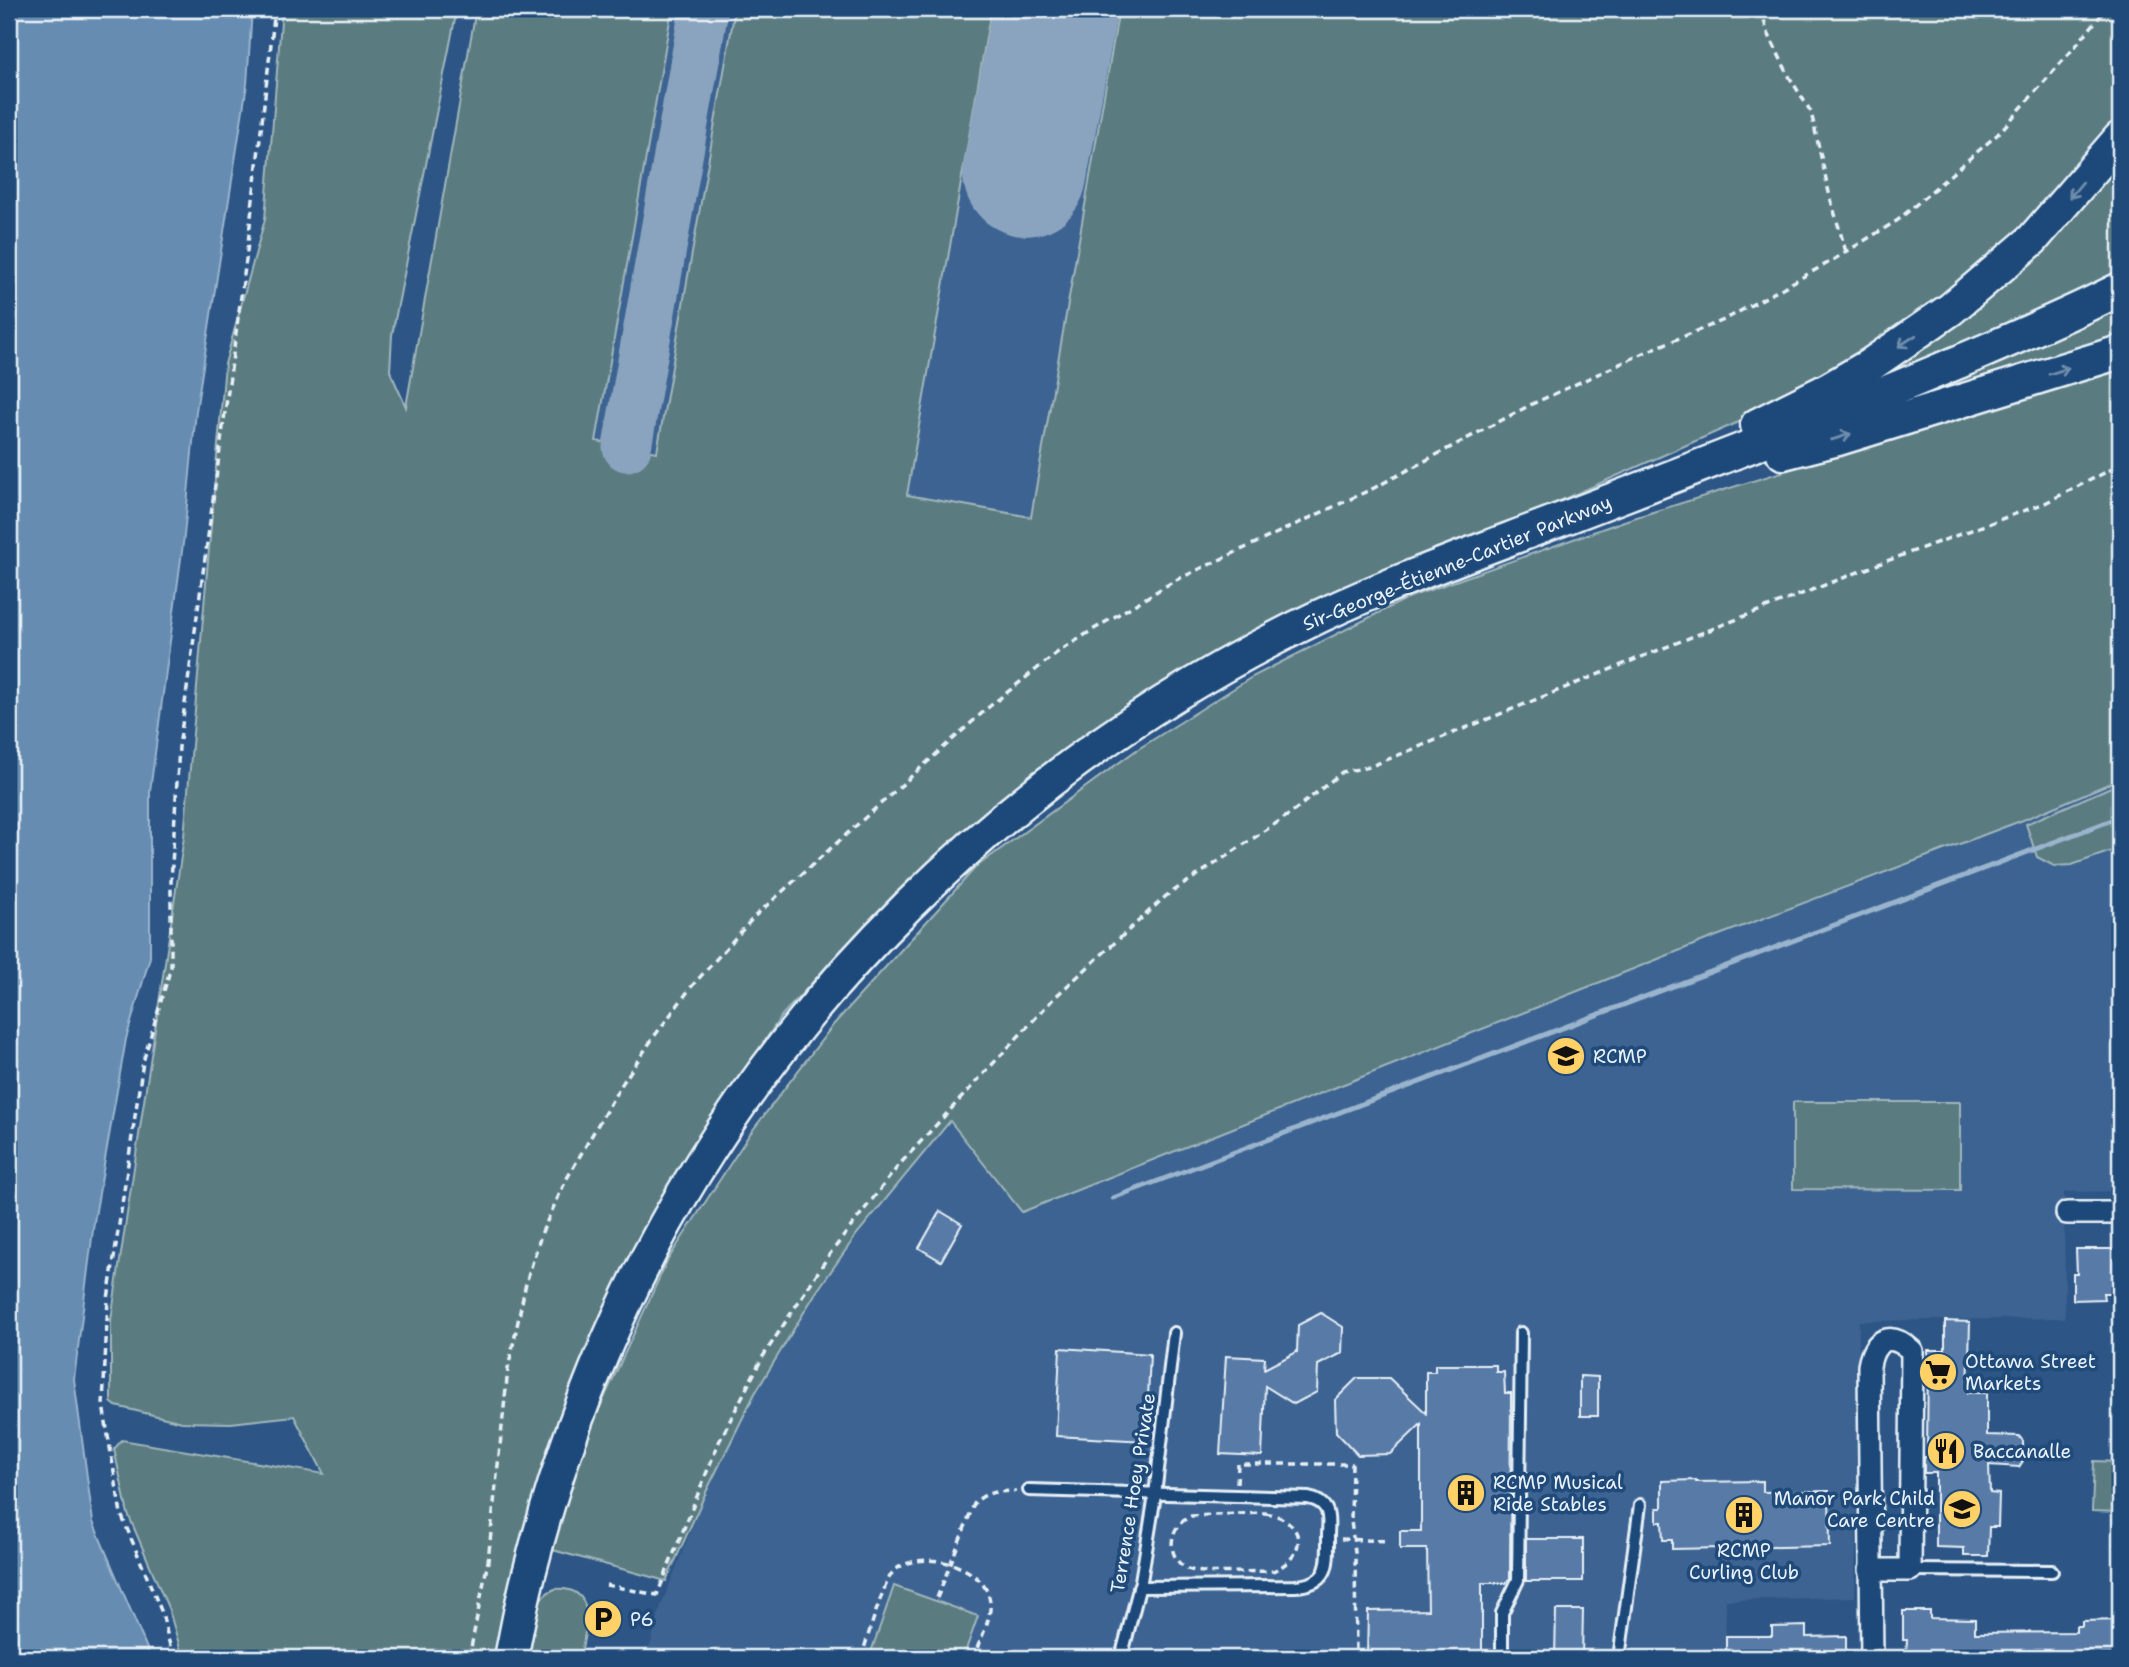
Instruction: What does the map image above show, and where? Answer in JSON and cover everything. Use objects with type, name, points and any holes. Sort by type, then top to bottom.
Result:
[{"type":"main road","points":[[1633,492],[1829,389],[1915,335],[1996,273],[2032,240],[2120,138]]},
{"type":"main road","name":"Sir-George-Étienne-Cartier Parkway","points":[[511,1658],[529,1572],[571,1436],[618,1318],[674,1209],[744,1100],[825,996],[899,915],[944,871],[1039,790],[1105,741],[1216,672],[1286,633],[1360,599],[1839,413],[2074,312],[2120,289]]},
{"type":"main road","points":[[1633,492],[1838,439],[2120,352]]},
{"type":"street","points":[[2067,1213],[2120,1213]]},
{"type":"street","points":[[1870,1570],[1910,1570],[1912,1351],[1893,1339],[1882,1340],[1877,1345],[1868,1366],[1870,1570],[1872,1658]]},
{"type":"lane","name":"Terrence Hoey Private","points":[[1121,1658],[1139,1587],[1155,1495],[1174,1333]]},
{"type":"lane","points":[[1502,1658],[1502,1613],[1518,1580],[1521,1333]]},
{"type":"lane","points":[[1029,1490],[1315,1499],[1326,1509],[1326,1569],[1319,1579],[1312,1583],[1295,1586],[1139,1587]]},
{"type":"lane","points":[[1619,1658],[1640,1505]]},
{"type":"lane","points":[[1910,1570],[2052,1572]]},
{"type":"path","points":[[173,1658],[162,1613],[121,1514],[103,1405],[108,1299],[142,1062],[171,967],[171,883],[179,747],[247,247],[275,9]]},
{"type":"path","points":[[1760,9],[1767,31],[1790,78],[1811,111],[1830,198],[1846,252]]},
{"type":"path","points":[[606,1585],[657,1595],[719,1442],[762,1358],[829,1255],[899,1165],[1054,998],[1166,896],[1290,814],[1342,772],[1381,762],[1715,627],[2045,503],[2120,464]]},
{"type":"path","points":[[937,1598],[974,1504],[981,1496],[990,1492],[1029,1490]]},
{"type":"path","points":[[1272,1514],[1287,1520],[1298,1536],[1296,1552],[1290,1560],[1273,1571],[1198,1572],[1181,1564],[1173,1551],[1173,1533],[1182,1521],[1191,1516],[1272,1514]]},
{"type":"path","points":[[1328,1538],[1387,1541]]},
{"type":"path","points":[[861,1658],[893,1572],[912,1562],[927,1560],[951,1562],[977,1580],[989,1595],[991,1604],[988,1616],[973,1658]]},
{"type":"path","points":[[469,1658],[488,1561]]},
{"type":"shaded area","points":[[9,9],[252,9],[247,84],[196,411],[184,536],[150,791],[150,957],[126,1039],[94,1222],[74,1379],[93,1522],[151,1658],[9,1658]]},
{"type":"shaded area","points":[[476,9],[1358,9],[1032,517],[406,408]]},
{"type":"shaded area","name":"RCMP","points":[[2120,479],[2120,1191],[2064,1192],[2065,1318],[1859,1321],[1855,1597],[1726,1600],[1725,1658],[647,1658],[661,1606],[706,1492],[754,1395],[815,1294],[857,1234],[951,1121]]},
{"type":"green space","points":[[282,9],[457,9],[392,335],[390,371],[406,407],[476,9],[672,9],[596,441],[657,452],[735,9],[991,9],[907,495],[1031,517],[1119,9],[2120,9],[2120,128],[1948,303],[1768,409],[1442,553],[1282,618],[1134,704],[1059,755],[904,885],[782,1015],[684,1161],[638,1246],[499,1658],[183,1658],[169,1610],[128,1514],[114,1449],[122,1440],[324,1474],[294,1416],[231,1423],[182,1422],[116,1406],[111,1402],[111,1320],[184,837],[225,364],[265,219]]},
{"type":"green space","points":[[2120,152],[2120,275],[2070,303],[1824,402]]},
{"type":"green space","points":[[2120,302],[2120,345],[1905,405]]},
{"type":"green space","points":[[2120,367],[2120,779],[2023,820],[1706,940],[1022,1212],[950,1121],[857,1234],[815,1294],[754,1395],[666,1581],[549,1549],[590,1429],[667,1261],[749,1135],[834,1024],[976,867],[1135,751],[1252,677],[1410,597],[1627,520]]},
{"type":"green space","points":[[2120,783],[2120,848],[2072,865],[2054,866],[2037,857],[2026,824]]},
{"type":"green space","points":[[1793,1102],[1960,1102],[1960,1190],[1793,1189]]},
{"type":"green space","points":[[2094,1461],[2120,1462],[2120,1512],[2092,1511]]},
{"type":"green space","points":[[894,1586],[978,1616],[963,1658],[869,1658]]},
{"type":"green space","points":[[555,1589],[569,1590],[579,1595],[584,1603],[586,1624],[580,1658],[524,1658],[535,1609],[546,1594]]},
{"type":"building","points":[[940,1211],[962,1224],[941,1261],[919,1248]]},
{"type":"building","points":[[2076,1249],[2120,1249],[2120,1293],[2103,1293],[2104,1299],[2073,1300],[2073,1274],[2077,1274]]},
{"type":"building","points":[[1321,1313],[1343,1327],[1342,1353],[1318,1365],[1317,1392],[1294,1404],[1265,1386],[1262,1456],[1220,1454],[1226,1356],[1265,1358],[1264,1369],[1297,1352],[1298,1325]]},
{"type":"building","points":[[1945,1321],[1970,1322],[1968,1393],[1987,1393],[1987,1435],[2019,1436],[2023,1441],[2023,1461],[2019,1467],[1989,1465],[1990,1493],[1999,1494],[1998,1527],[1989,1527],[1988,1556],[1964,1556],[1964,1548],[1936,1547],[1936,1473],[1924,1473],[1924,1457],[1927,1457],[1928,1350],[1945,1350]]},
{"type":"building","points":[[1060,1348],[1150,1354],[1146,1441],[1056,1436]]},
{"type":"building","name":"RCMP Musical Ride Stables","points":[[1435,1365],[1496,1365],[1496,1372],[1504,1372],[1505,1393],[1511,1393],[1510,1578],[1506,1583],[1482,1583],[1482,1658],[1367,1658],[1368,1611],[1428,1610],[1427,1549],[1400,1549],[1400,1531],[1421,1531],[1421,1424],[1390,1454],[1358,1455],[1336,1432],[1335,1400],[1357,1378],[1389,1378],[1426,1413],[1426,1372],[1435,1372]]},
{"type":"building","points":[[1580,1376],[1598,1377],[1598,1416],[1580,1416]]},
{"type":"building","name":"RCMP Curling Club","points":[[1662,1481],[1763,1481],[1763,1492],[1829,1491],[1830,1546],[1672,1549],[1672,1540],[1663,1540],[1662,1522],[1657,1522],[1657,1508],[1662,1508]]},
{"type":"building","points":[[1526,1539],[1583,1539],[1583,1581],[1526,1581]]},
{"type":"building","points":[[1556,1610],[1583,1610],[1582,1658],[1555,1658]]},
{"type":"building","points":[[1903,1611],[1930,1611],[1930,1618],[1975,1619],[1975,1633],[2076,1632],[2076,1626],[2082,1626],[2082,1621],[2120,1620],[2120,1654],[1906,1654]]},
{"type":"building","points":[[1806,1626],[1806,1637],[1846,1636],[1846,1658],[1726,1658],[1726,1636],[1772,1636],[1772,1627]]},
{"type":"waterway","points":[[1113,1198],[2120,817]]},
{"type":"taxiway","points":[[627,447],[704,9]]},
{"type":"runway","points":[[1025,174],[1055,9]]},
{"type":"place","name":"RCMP","points":[[1566,1056]]},
{"type":"place","name":"Ottawa Street Markets","points":[[1938,1372]]},
{"type":"place","name":"Baccanalle","points":[[1946,1451]]},
{"type":"place","name":"RCMP Musical Ride Stables","points":[[1466,1493]]},
{"type":"place","name":"Manor Park Child Care Centre","points":[[1962,1509]]},
{"type":"place","name":"RCMP Curling Club","points":[[1744,1515]]},
{"type":"place","name":"P6","points":[[603,1619]]}]
